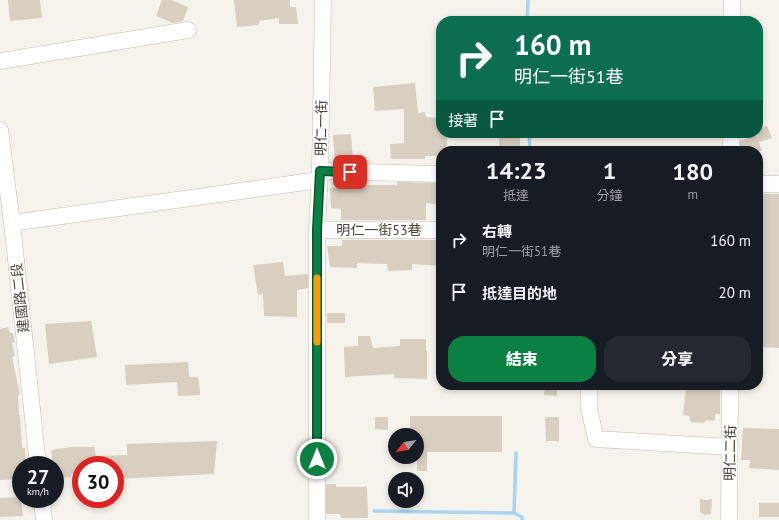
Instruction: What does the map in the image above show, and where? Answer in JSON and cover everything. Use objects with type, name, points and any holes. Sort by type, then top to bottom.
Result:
[{"type":"street","name":"明仁一街","points":[[317,520],[317,230],[320,176],[323,0]]},
{"type":"street","points":[[732,0],[732,16]]},
{"type":"street","points":[[0,61],[188,30]]},
{"type":"street","name":"建國路二段","points":[[0,130],[12,223],[37,456]]},
{"type":"street","points":[[12,223],[320,176],[436,174]]},
{"type":"street","points":[[763,184],[779,184]]},
{"type":"street","name":"明仁一街53巷","points":[[317,230],[436,230]]},
{"type":"street","points":[[589,390],[589,409],[596,439],[730,447]]},
{"type":"street","name":"明仁二街","points":[[729,520],[730,390]]},
{"type":"street","points":[[43,508],[44,520]]},
{"type":"building","points":[[8,0],[40,0],[42,18],[10,21]]},
{"type":"building","points":[[162,0],[171,0],[188,7],[183,21],[173,23],[156,16]]},
{"type":"building","points":[[234,0],[290,0],[290,7],[296,7],[298,24],[279,24],[279,18],[259,21],[259,25],[237,27]]},
{"type":"building","points":[[415,83],[418,113],[425,112],[426,117],[436,118],[436,138],[447,138],[447,146],[436,146],[436,156],[425,156],[425,159],[391,159],[390,144],[404,143],[404,109],[375,111],[373,87]]},
{"type":"building","points":[[767,126],[772,138],[759,142],[760,146],[740,146],[740,141],[748,138],[763,138],[763,127]]},
{"type":"building","points":[[351,134],[353,162],[335,162],[333,135]]},
{"type":"building","points":[[499,138],[520,138],[520,146],[499,146]]},
{"type":"building","points":[[397,182],[436,183],[436,204],[426,203],[426,220],[341,220],[341,209],[331,208],[330,188],[357,185],[397,185]]},
{"type":"building","points":[[763,194],[779,194],[779,348],[763,347]]},
{"type":"building","points":[[342,240],[436,240],[436,266],[412,264],[412,270],[388,271],[387,264],[357,263],[357,268],[330,267],[327,246],[342,246]]},
{"type":"building","points":[[283,262],[285,276],[308,274],[308,288],[297,290],[297,317],[264,316],[263,294],[258,295],[253,265]]},
{"type":"building","points":[[327,313],[345,313],[345,323],[327,323]]},
{"type":"building","points":[[91,321],[97,357],[49,364],[45,324]]},
{"type":"building","points":[[8,327],[10,333],[13,333],[15,342],[12,343],[15,356],[12,357],[20,395],[18,395],[19,415],[22,448],[25,448],[25,456],[12,456],[12,479],[0,480],[0,329]]},
{"type":"building","points":[[358,336],[370,336],[373,348],[400,346],[400,339],[426,339],[427,379],[394,378],[394,374],[345,377],[344,347],[358,346]]},
{"type":"building","points":[[188,362],[189,377],[198,377],[200,395],[178,396],[177,382],[126,385],[125,365]]},
{"type":"building","points":[[544,390],[557,390],[557,396],[544,395]]},
{"type":"building","points":[[686,390],[720,390],[720,414],[715,414],[715,421],[707,420],[703,423],[691,422],[689,416],[683,415]]},
{"type":"building","points":[[410,416],[502,416],[502,452],[427,452],[427,471],[417,471],[417,464],[424,464],[424,428],[410,428]]},
{"type":"building","points":[[375,417],[388,417],[388,430],[375,429]]},
{"type":"building","points":[[545,417],[559,417],[559,441],[546,441]]},
{"type":"building","points":[[743,428],[779,429],[779,470],[749,468],[750,460],[741,460]]},
{"type":"building","points":[[217,441],[214,474],[124,479],[124,456],[96,456],[127,455],[127,444]]},
{"type":"building","points":[[71,447],[94,447],[96,456],[72,456],[71,477],[64,477],[64,456],[52,456],[51,450]]},
{"type":"building","points":[[326,484],[336,484],[336,487],[367,487],[368,518],[341,518],[340,514],[326,514]]},
{"type":"building","points":[[12,497],[12,508],[22,508],[23,516],[0,517],[0,498]]},
{"type":"building","points":[[700,499],[712,499],[711,514],[705,515],[700,512]]},
{"type":"building","points":[[759,503],[779,503],[779,517],[759,517]]},
{"type":"waterway","points":[[527,16],[528,0]]},
{"type":"waterway","points":[[529,138],[530,146]]},
{"type":"waterway","points":[[516,453],[514,513],[522,517],[522,520]]},
{"type":"waterway","points":[[374,511],[514,513]]},
{"type":"slow traffic","points":[[317,278],[317,342]]},
{"type":"route","points":[[317,459],[317,230],[320,171],[350,172]]}]
